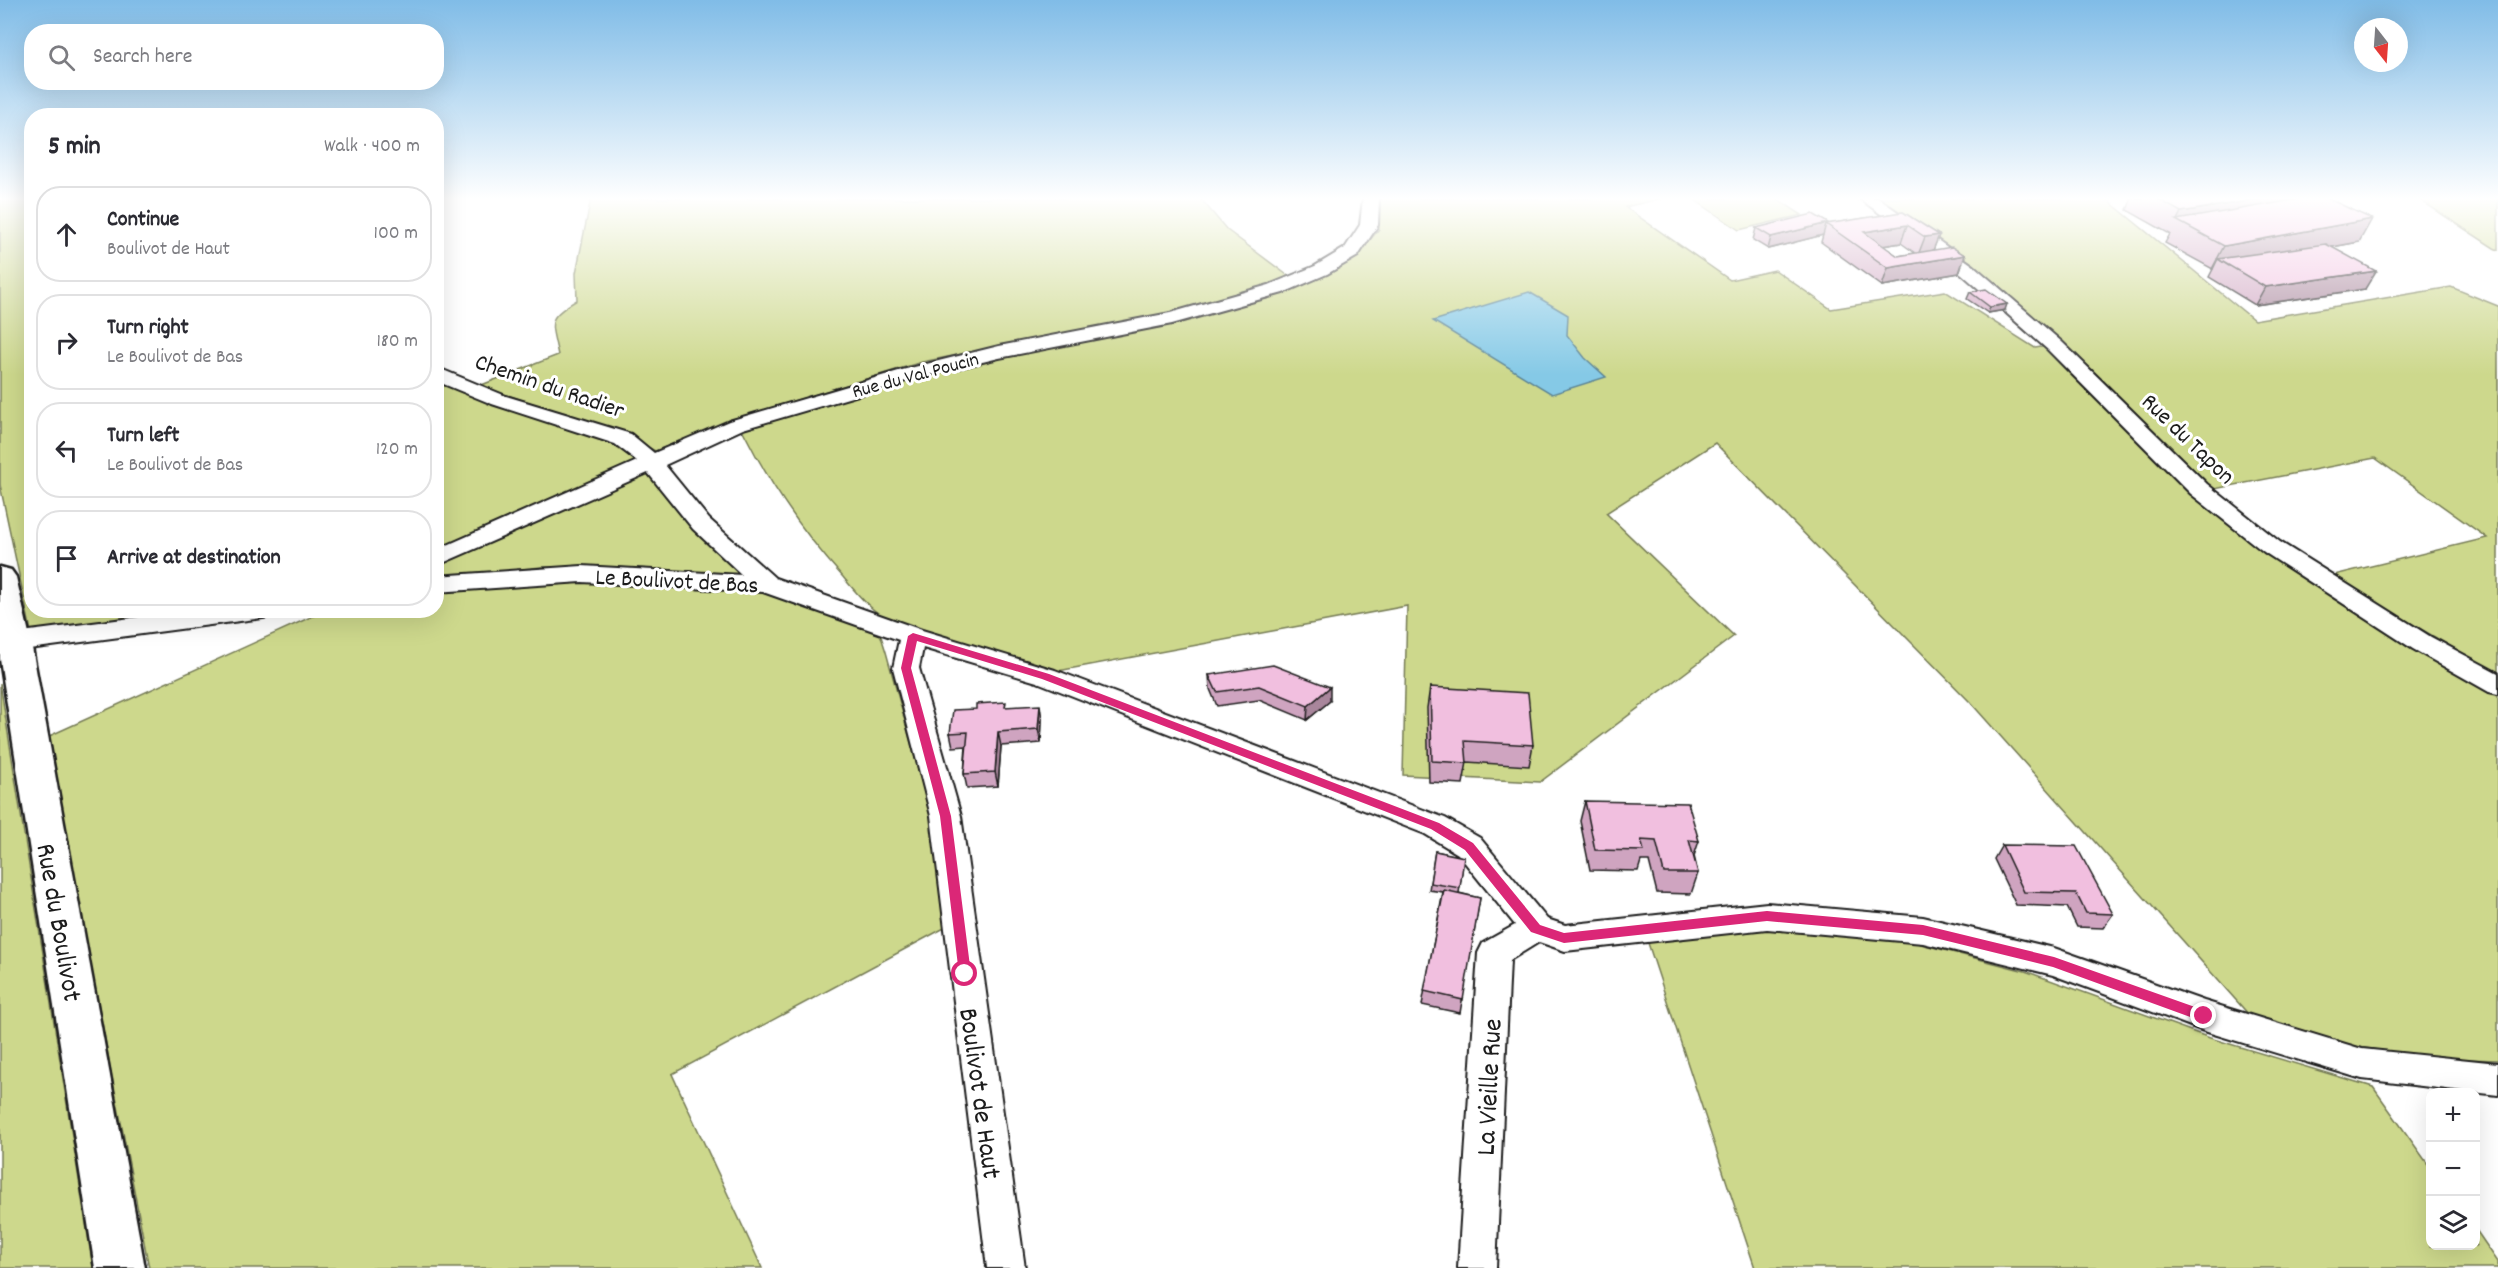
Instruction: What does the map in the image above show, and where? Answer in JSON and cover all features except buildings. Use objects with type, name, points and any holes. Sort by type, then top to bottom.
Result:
[{"type":"street","name":"Rue du Val Poucin","points":[[444,555],[736,425],[909,374],[999,352],[1172,318],[1276,289],[1322,270],[1343,257]]},
{"type":"street","name":"Rue du Tapon","points":[[1950,257],[1968,270],[2055,346],[2199,489],[2272,547],[2422,643],[2498,685]]},
{"type":"street","name":"Chemin du Radier","points":[[444,376],[499,400],[623,439],[651,462],[701,524],[766,584]]},
{"type":"street","name":"Le Boulivot de Bas","points":[[444,583],[582,574],[766,584],[913,636],[1046,676],[1435,826],[1469,846],[1536,928]]},
{"type":"street","name":"Rue du Boulivot","points":[[0,577],[7,645],[120,1268]]},
{"type":"street","points":[[7,645],[104,629],[196,618]]},
{"type":"street","name":"Boulivot de Haut","points":[[913,636],[906,668],[946,816],[1006,1268]]},
{"type":"street","points":[[1536,928],[1564,938],[1767,916],[1923,930],[2054,962],[2204,1016],[2362,1064],[2498,1079]]},
{"type":"street","name":"La Vieille Rue","points":[[1477,1268],[1494,953],[1536,928]]},
{"type":"green space","points":[[0,257],[24,257],[24,598],[0,485]]},
{"type":"green space","points":[[579,257],[1263,257],[1291,278],[1175,312],[922,362],[741,417],[655,451],[621,432],[479,386],[558,355],[552,328],[553,322],[560,312],[577,300],[576,273]]},
{"type":"green space","points":[[1346,257],[1697,257],[1730,280],[1775,270],[1831,309],[1945,291],[2035,348],[2048,346],[2209,506],[2498,690],[2498,1060],[2430,1058],[2339,1044],[2251,1017],[1970,702],[1715,443],[1606,513],[1734,636],[1540,782],[1403,775],[1407,606],[1058,671],[893,623],[866,603],[800,525],[763,469],[742,429],[922,376],[1028,351],[1194,318]]},
{"type":"green space","points":[[1960,257],[2177,257],[2254,320],[2451,287],[2498,306],[2498,674],[2330,576],[2487,538],[2375,458],[2209,490],[1976,268]]},
{"type":"green space","points":[[444,383],[460,391],[608,442],[638,462],[444,549]]},
{"type":"green space","points":[[648,468],[751,577],[616,567],[541,567],[444,577],[444,561]]},
{"type":"green space","points":[[567,579],[760,592],[879,630],[932,820],[948,926],[672,1074],[762,1268],[149,1268],[47,737],[309,618],[444,618],[444,588]]},
{"type":"green space","points":[[28,618],[145,618],[31,631]]},
{"type":"green space","points":[[0,683],[93,1268],[0,1268]]},
{"type":"green space","points":[[1761,929],[1909,941],[2025,971],[2210,1038],[2373,1087],[2426,1161],[2426,1250],[2480,1250],[2480,1236],[2498,1262],[2498,1268],[1755,1268],[1647,940]]},
{"type":"water","points":[[1529,292],[1568,315],[1567,335],[1585,358],[1606,377],[1552,394],[1433,321]]},
{"type":"route","points":[[965,974],[946,816],[906,668],[913,636],[1046,676],[1435,826],[1469,846],[1496,876],[1536,928],[1564,938],[1767,916],[1923,930],[2054,962],[2204,1016]]}]
